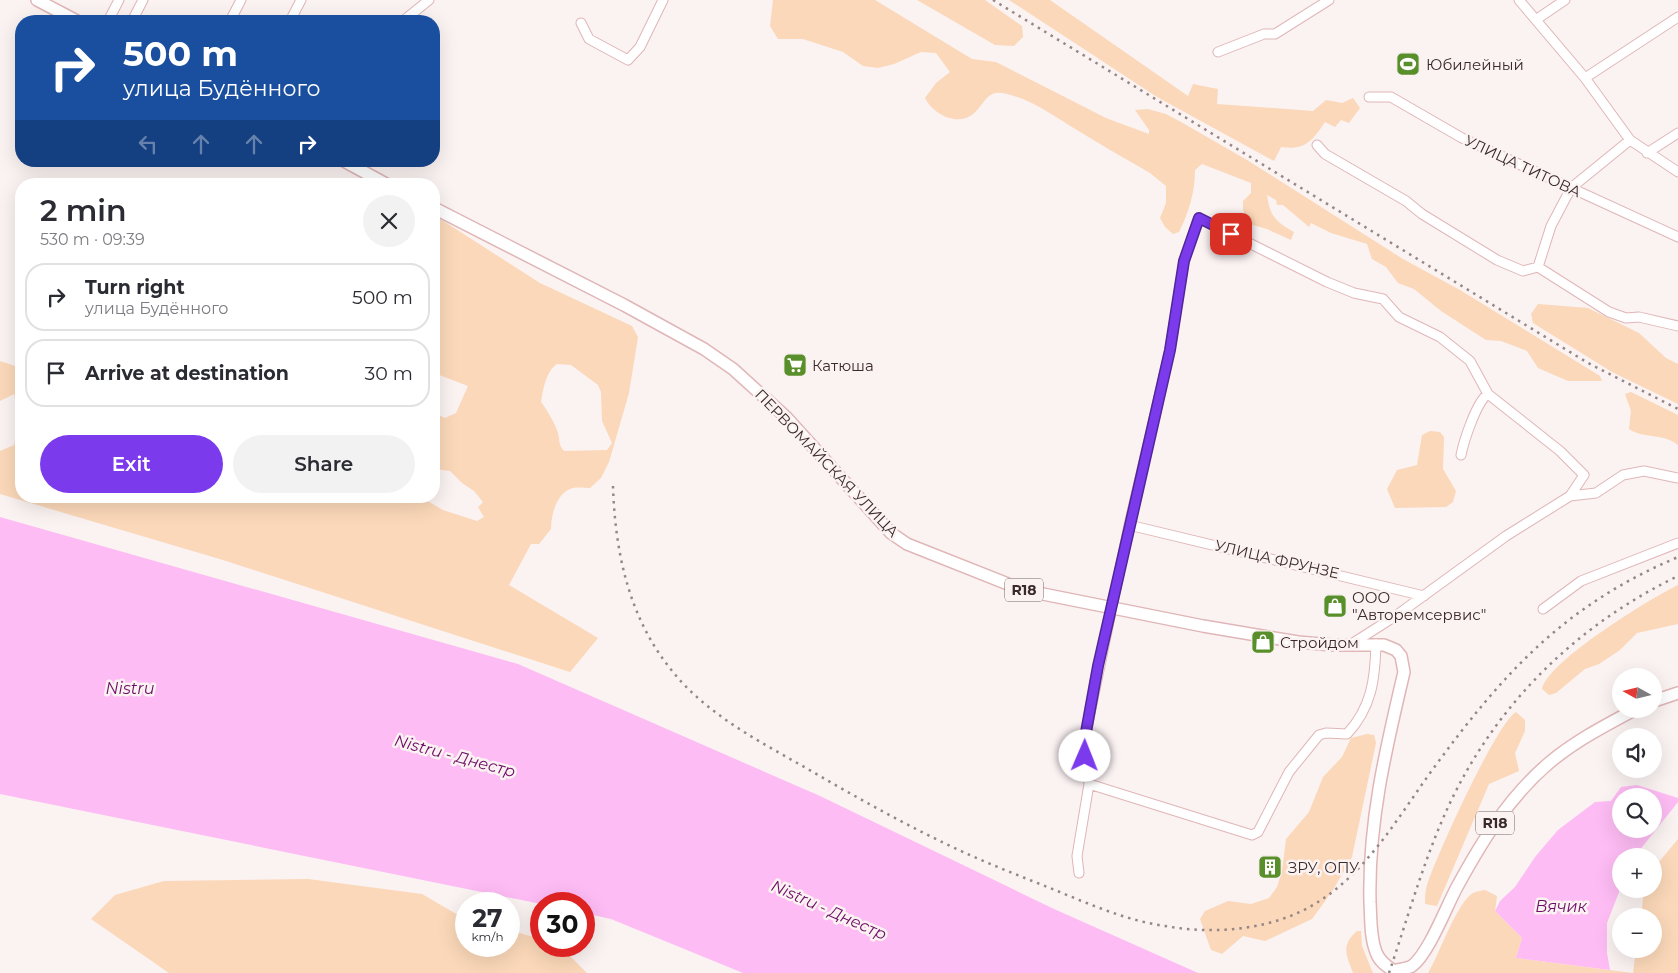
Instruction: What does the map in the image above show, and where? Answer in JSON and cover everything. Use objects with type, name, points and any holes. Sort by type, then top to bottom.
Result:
[{"type":"main road","points":[[37,0],[66,15]]},
{"type":"main road","points":[[355,167],[375,178]]},
{"type":"main road","name":"ПЕРВОМАЙСКАЯ УЛИЦА","points":[[440,211],[624,305],[704,349],[733,369],[786,417],[891,533],[907,544],[1023,590],[1203,626],[1298,642],[1349,645],[1376,644],[1396,650],[1404,664],[1382,769],[1369,858],[1371,920],[1375,952],[1382,963],[1394,971],[1411,966],[1423,953],[1457,886],[1496,820],[1522,789],[1550,762],[1591,733],[1619,718]]},
{"type":"main road","points":[[1662,698],[1678,693]]},
{"type":"street","points":[[111,15],[119,0]]},
{"type":"street","points":[[135,15],[143,0]]},
{"type":"street","points":[[233,15],[241,0]]},
{"type":"street","points":[[293,15],[301,0]]},
{"type":"street","points":[[410,15],[429,0]]},
{"type":"street","points":[[581,23],[589,39],[628,60],[640,47],[663,0]]},
{"type":"street","points":[[1218,52],[1264,34],[1275,34],[1329,0]]},
{"type":"street","points":[[1519,0],[1585,78],[1630,140],[1678,172]]},
{"type":"street","points":[[1537,19],[1565,0]]},
{"type":"street","points":[[1585,78],[1678,17]]},
{"type":"street","name":"УЛИЦА ТИТОВА","points":[[1369,97],[1391,97],[1462,138],[1678,237]]},
{"type":"street","points":[[1647,153],[1678,133]]},
{"type":"street","points":[[1538,267],[1551,226],[1571,188],[1630,140]]},
{"type":"street","points":[[1317,145],[1325,154],[1406,201],[1422,214],[1498,260],[1523,271],[1538,267],[1609,312],[1626,318],[1639,317],[1678,326]]},
{"type":"street","points":[[1079,873],[1077,856],[1088,784],[1084,743],[1098,666],[1170,350],[1184,261],[1199,218],[1327,282],[1354,293],[1383,299],[1399,317],[1440,336],[1470,361],[1488,394],[1560,451],[1584,475],[1570,496]]},
{"type":"street","points":[[1461,455],[1465,435],[1472,424],[1482,398],[1488,394]]},
{"type":"street","points":[[1349,645],[1424,596],[1506,536],[1570,496],[1596,492],[1624,476],[1644,471],[1678,478]]},
{"type":"street","name":"УЛИЦА ФРУНЗЕ","points":[[1129,525],[1405,589],[1424,596]]},
{"type":"street","points":[[1542,609],[1581,581],[1678,543]]},
{"type":"street","points":[[1088,784],[1252,835],[1258,832],[1289,772],[1319,735],[1326,733],[1347,734],[1356,724],[1369,700],[1375,677],[1376,644]]},
{"type":"shaded area","points":[[773,0],[875,0],[972,59],[996,62],[1106,118],[1149,134],[1149,130],[1135,110],[1148,109],[1166,114],[1247,160],[1403,259],[1460,290],[1600,376],[1602,381],[1568,381],[1538,368],[1527,351],[1501,341],[1486,340],[1441,311],[1414,289],[1398,283],[1386,267],[1372,259],[1367,244],[1331,233],[1311,223],[1309,227],[1283,205],[1277,205],[1276,200],[1267,195],[1274,217],[1282,225],[1294,232],[1291,240],[1267,229],[1249,224],[1243,210],[1243,201],[1251,193],[1251,183],[1202,164],[1195,170],[1193,194],[1186,217],[1179,232],[1173,234],[1165,227],[1160,218],[1166,203],[1166,186],[1150,173],[1041,108],[1013,95],[997,93],[989,96],[977,111],[967,118],[953,119],[946,117],[939,114],[925,98],[936,83],[950,72],[936,53],[921,52],[894,64],[878,68],[863,66],[843,52],[803,39],[778,39],[770,26]]},
{"type":"shaded area","points":[[917,0],[985,0],[1022,26],[1023,37],[1014,46],[995,45]]},
{"type":"shaded area","points":[[1009,0],[1050,0],[1188,96],[1193,84],[1218,89],[1217,104],[1313,111],[1326,100],[1342,103],[1353,98],[1360,108],[1349,123],[1341,120],[1335,127],[1325,122],[1308,143],[1296,147],[1281,147],[1274,161],[1157,97]]},
{"type":"shaded area","points":[[440,219],[540,283],[632,326],[638,337],[629,393],[609,462],[601,478],[590,488],[573,488],[563,494],[556,504],[551,529],[539,544],[531,544],[509,585],[598,638],[570,672],[223,560],[30,503],[431,503],[443,510],[477,521],[484,517],[478,507],[483,502],[474,491],[462,483],[450,471],[440,470],[440,416],[445,418],[456,413],[468,386],[440,375]],"holes":[[[557,364],[571,365],[598,385],[601,392],[602,421],[612,443],[607,450],[564,451],[555,426],[541,402],[550,371]]]},
{"type":"shaded area","points":[[1538,304],[1588,308],[1639,333],[1666,358],[1678,364],[1678,404],[1612,372],[1533,323],[1531,314]]},
{"type":"shaded area","points":[[0,361],[15,366],[15,399],[14,394],[0,401]]},
{"type":"shaded area","points":[[1631,392],[1678,415],[1678,445],[1666,439],[1641,434],[1629,429],[1631,411],[1625,394]]},
{"type":"shaded area","points":[[1430,431],[1440,432],[1444,437],[1443,469],[1456,491],[1453,502],[1446,507],[1395,508],[1387,489],[1397,470],[1417,465],[1422,435]]},
{"type":"shaded area","points":[[15,441],[15,498],[0,494],[0,451],[14,445]]},
{"type":"shaded area","points":[[1678,585],[1678,624],[1637,633],[1620,650],[1599,664],[1585,669],[1556,693],[1549,695],[1542,689],[1548,677],[1581,647],[1625,616]]},
{"type":"shaded area","points":[[1516,712],[1525,720],[1525,731],[1515,753],[1519,771],[1489,784],[1437,906],[1425,904],[1426,887],[1467,793],[1495,740]]},
{"type":"shaded area","points":[[1367,734],[1374,735],[1376,743],[1352,857],[1333,890],[1312,919],[1265,941],[1243,936],[1222,954],[1211,950],[1200,919],[1205,911],[1228,901],[1251,904],[1269,898],[1277,887],[1282,871],[1286,839],[1309,812],[1323,777],[1342,757],[1351,738]]},
{"type":"shaded area","points":[[1678,839],[1678,973],[1633,973],[1635,958],[1662,958],[1662,908],[1642,908],[1643,898],[1662,898],[1662,858]]},
{"type":"shaded area","points":[[308,879],[422,894],[455,913],[455,957],[520,957],[520,933],[530,936],[530,957],[571,957],[587,973],[169,973],[91,919],[115,895],[164,881]]},
{"type":"shaded area","points":[[1485,890],[1497,896],[1495,911],[1522,938],[1516,958],[1633,973],[1428,973],[1467,898],[1473,893]]},
{"type":"shaded area","points":[[1357,931],[1361,931],[1362,946],[1373,973],[1353,973],[1346,951],[1348,941]]},
{"type":"water","name":"Nistru","points":[[0,517],[518,664],[820,796],[1054,909],[1198,973],[743,973],[611,919],[595,915],[595,892],[530,892],[530,902],[520,900],[520,892],[482,892],[0,794]]},
{"type":"water","name":"Вячик","points":[[1637,785],[1646,788],[1620,788]]},
{"type":"water","name":"Вячик","points":[[1662,793],[1678,798],[1678,802],[1662,822]]},
{"type":"water","name":"Вячик","points":[[1612,800],[1612,838],[1649,838],[1641,848],[1612,848],[1612,898],[1617,898],[1607,923],[1607,953],[1610,970],[1516,958],[1522,938],[1495,911],[1500,901],[1515,887],[1535,857],[1558,830],[1595,802]]},
{"type":"railway","points":[[993,0],[1588,363],[1678,409]]},
{"type":"railway","points":[[613,486],[614,510],[621,558],[626,581],[643,626],[669,667],[698,698],[715,712],[750,736],[855,796],[965,853],[1135,920],[1200,930],[1236,929],[1271,922],[1304,910],[1325,897],[1344,882],[1377,847],[1459,734],[1512,672],[1540,645],[1602,597],[1638,576],[1678,557]]},
{"type":"railway","points":[[1389,973],[1440,825],[1468,768],[1491,733],[1516,701],[1574,643],[1606,618],[1678,576]]},
{"type":"place","name":"Юбилейный","points":[[1408,64]]},
{"type":"place","name":"Катюша","points":[[795,365]]},
{"type":"place","name":"ООО \"Авторемсервис\"","points":[[1335,606]]},
{"type":"place","name":"Стройдом","points":[[1263,642]]},
{"type":"place","name":"ЗРУ, ОПУ","points":[[1270,867]]},
{"type":"route","points":[[1085,756],[1084,743],[1098,666],[1170,350],[1184,261],[1199,218],[1231,234]]},
{"type":"water label","name":"Nistru - Днестр","points":[[455,756]]},
{"type":"water label","name":"Nistru - Днестр","points":[[829,910]]}]
